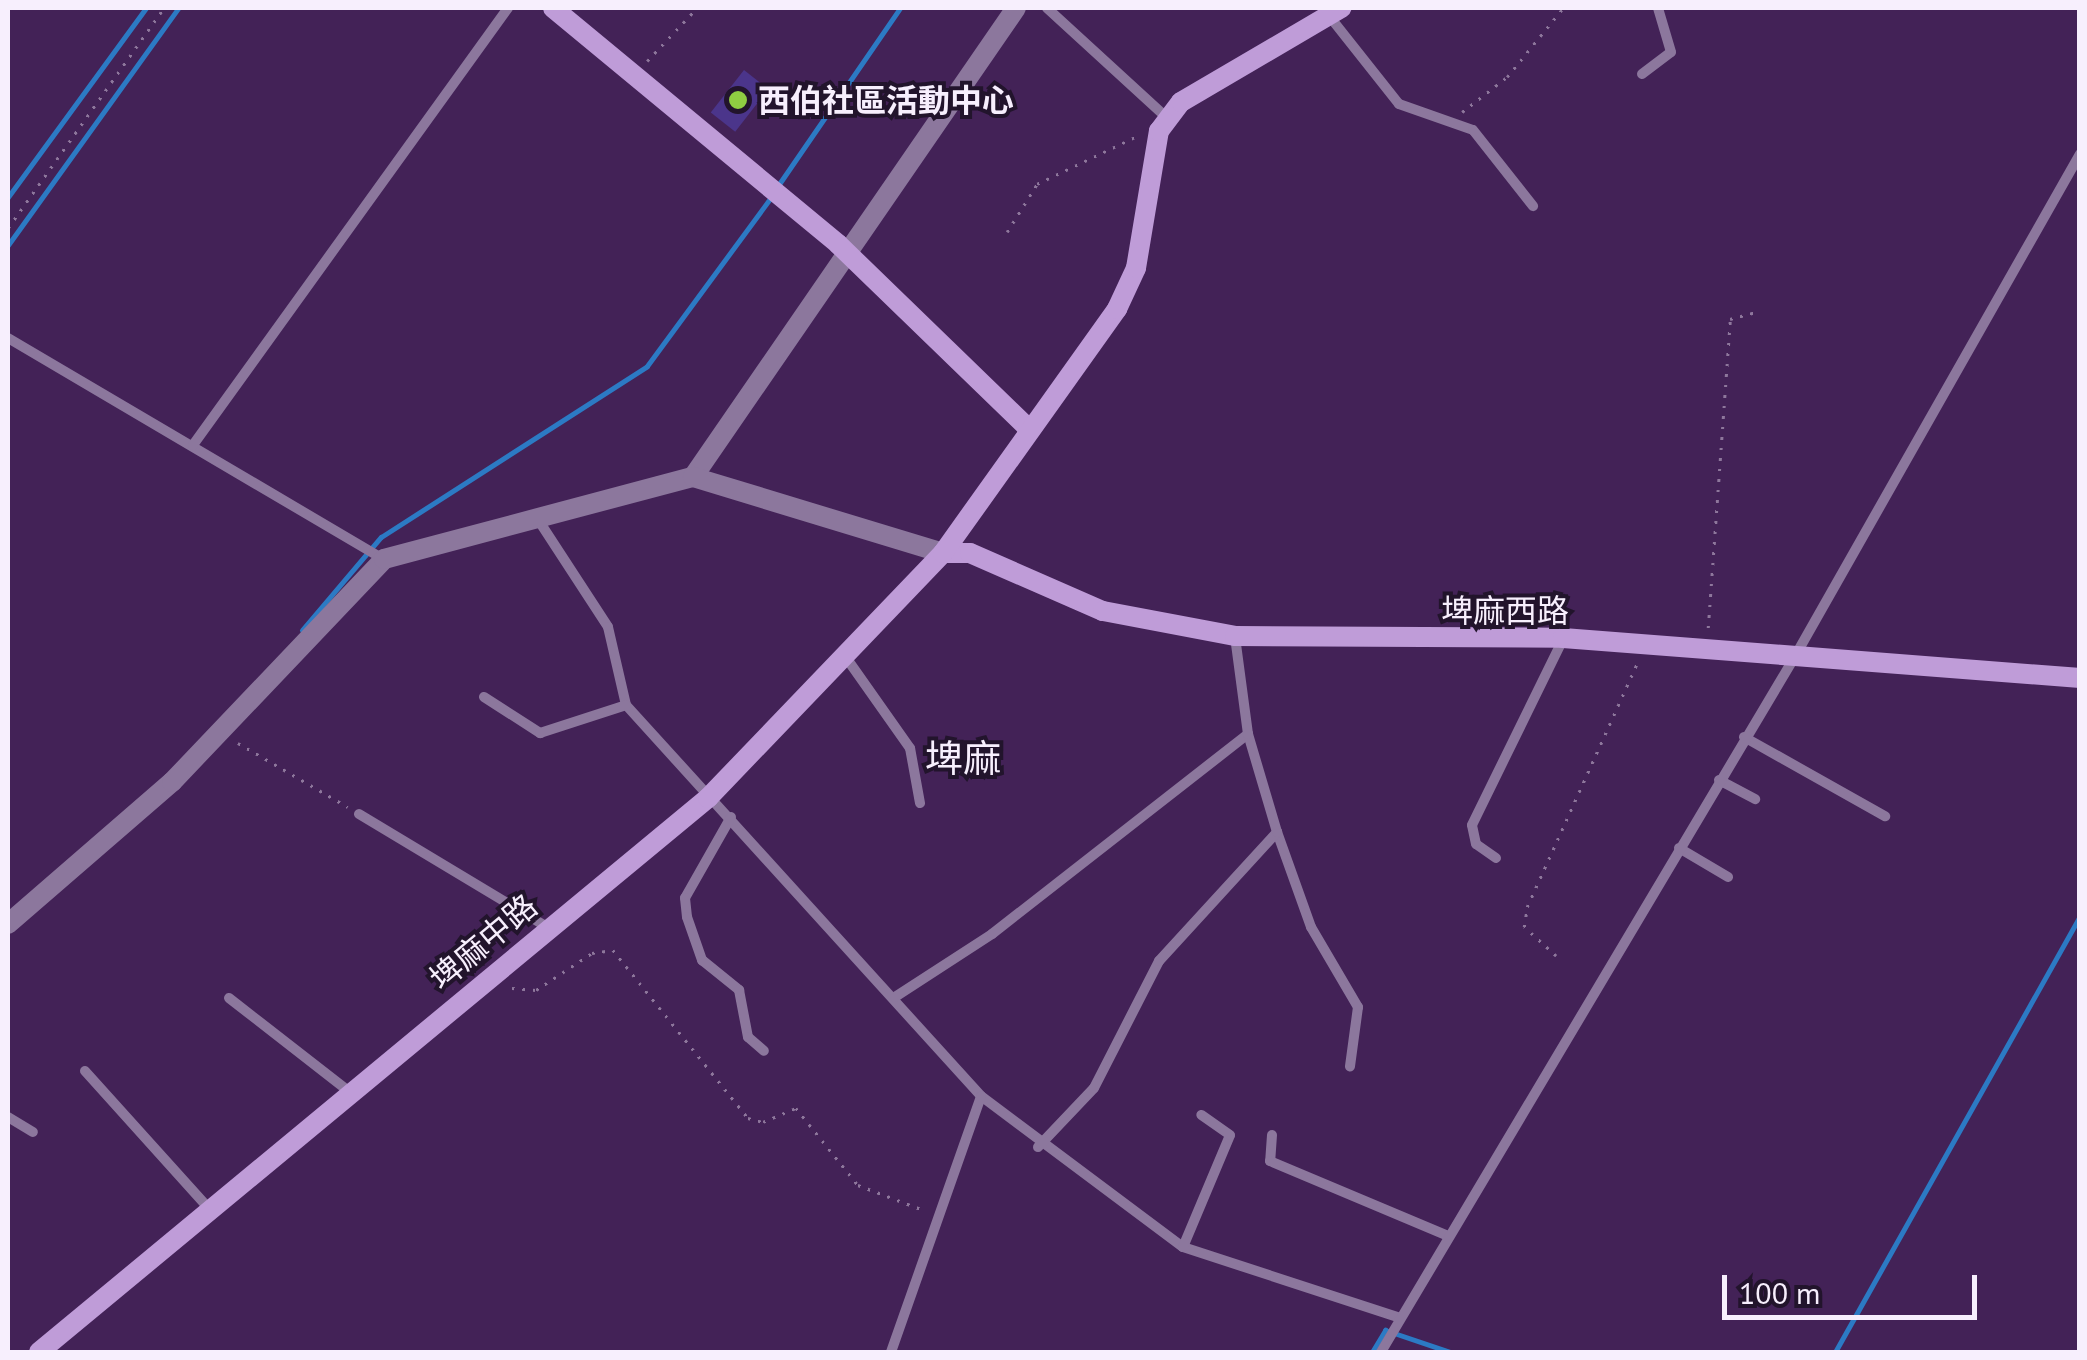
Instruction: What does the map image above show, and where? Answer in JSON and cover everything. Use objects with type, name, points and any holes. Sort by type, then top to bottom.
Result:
[{"type":"street","points":[[553,8],[846,255],[1027,427]]},
{"type":"street","points":[[693,477],[1016,8]]},
{"type":"street","points":[[1164,125],[1180,102],[1336,12]]},
{"type":"street","name":"埤麻中路","points":[[39,1352],[547,927],[708,798],[944,553],[1027,427],[1117,309],[1136,268],[1164,125]]},
{"type":"street","points":[[8,924],[220,732],[384,560],[693,477],[944,553]]},
{"type":"street","name":"埤麻西路","points":[[944,553],[970,554],[1103,611],[1235,636],[1563,638],[1706,646],[1794,658],[2080,678]]},
{"type":"lane","points":[[193,445],[508,8]]},
{"type":"lane","points":[[1047,8],[1164,125]]},
{"type":"lane","points":[[1642,74],[1671,52],[1658,8]]},
{"type":"lane","points":[[1336,12],[1400,104],[1472,130],[1532,206]]},
{"type":"lane","points":[[1381,1352],[1794,658],[2080,154]]},
{"type":"lane","points":[[8,338],[384,560]]},
{"type":"lane","points":[[538,521],[608,627],[626,705],[981,1096],[1038,1147],[1183,1247],[1398,1322]]},
{"type":"lane","points":[[1235,636],[1248,734],[1277,832],[1311,927],[1358,1007],[1350,1066]]},
{"type":"lane","points":[[1496,858],[1476,844],[1472,825],[1563,638]]},
{"type":"lane","points":[[845,655],[910,748],[920,804]]},
{"type":"lane","points":[[484,697],[540,733],[626,705]]},
{"type":"lane","points":[[895,997],[992,934],[1248,734]]},
{"type":"lane","points":[[1744,737],[1885,816]]},
{"type":"lane","points":[[1719,780],[1755,799]]},
{"type":"lane","points":[[360,814],[547,927]]},
{"type":"lane","points":[[731,817],[685,898],[687,917],[702,960],[739,990],[748,1037],[764,1052]]},
{"type":"lane","points":[[1038,1147],[1094,1088],[1159,960],[1277,832]]},
{"type":"lane","points":[[1679,848],[1728,877]]},
{"type":"lane","points":[[229,998],[351,1093]]},
{"type":"lane","points":[[85,1071],[210,1210]]},
{"type":"lane","points":[[891,1352],[981,1096]]},
{"type":"lane","points":[[1183,1247],[1230,1136],[1201,1115]]},
{"type":"lane","points":[[8,1118],[33,1132]]},
{"type":"lane","points":[[1272,1135],[1270,1161],[1448,1236]]},
{"type":"path","points":[[8,228],[164,8]]},
{"type":"path","points":[[634,74],[696,8]]},
{"type":"path","points":[[1448,124],[1507,78],[1563,8]]},
{"type":"path","points":[[1007,232],[1037,184],[1164,125]]},
{"type":"path","points":[[1706,646],[1730,319],[1753,313]]},
{"type":"path","points":[[1556,956],[1524,927],[1527,907],[1619,718],[1644,645]]},
{"type":"path","points":[[220,732],[360,814]]},
{"type":"path","points":[[492,973],[524,994],[613,950],[748,1118],[763,1122],[796,1108],[858,1185],[936,1215]]},
{"type":"building","name":"西伯社區活動中心","points":[[744,70],[768,89],[735,132],[711,113]]},
{"type":"waterway","points":[[8,197],[146,8]]},
{"type":"waterway","points":[[8,245],[178,8]]},
{"type":"waterway","points":[[777,187],[900,8]]},
{"type":"waterway","points":[[302,630],[381,537],[647,366],[771,197]]},
{"type":"waterway","points":[[1835,1352],[2080,916]]},
{"type":"waterway","points":[[1372,1352],[1385,1330],[1450,1352]]},
{"type":"place","name":"西伯社區活動中心","points":[[738,100]]},
{"type":"district","name":"埤麻","points":[[963,758]]}]
